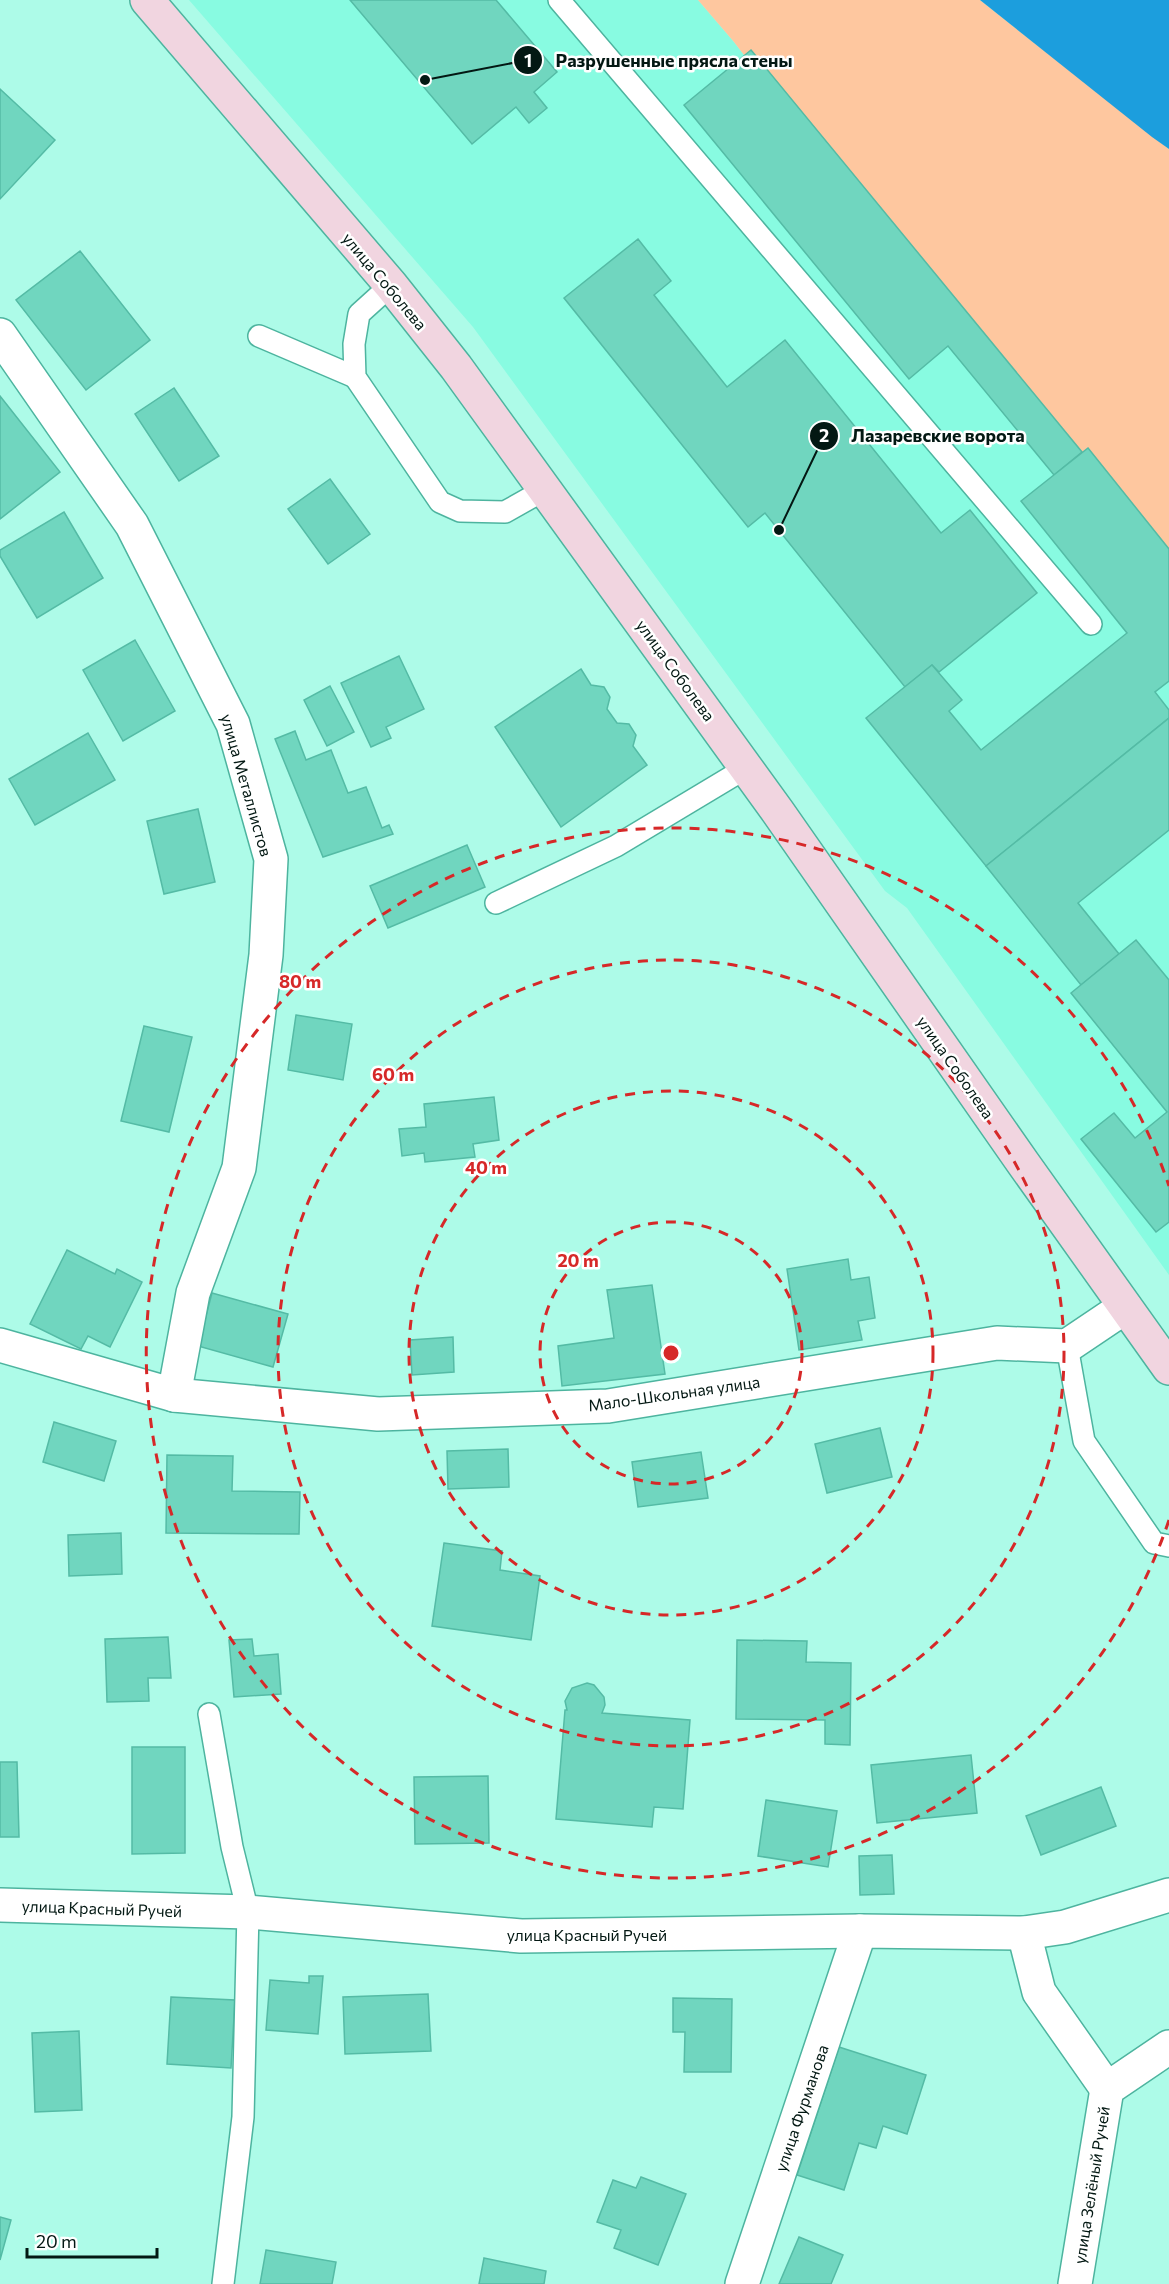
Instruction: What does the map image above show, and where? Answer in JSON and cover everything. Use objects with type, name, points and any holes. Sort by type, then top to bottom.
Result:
[{"type":"main road","name":"улица Соболева","points":[[147,0],[391,285],[456,367],[746,768],[1169,1368]]},
{"type":"street","name":"улица Металлистов","points":[[0,335],[132,525],[232,724],[271,859],[266,955],[239,1168],[193,1293],[174,1395]]},
{"type":"street","points":[[1067,1346],[1125,1307]]},
{"type":"street","name":"Мало-Школьная улица","points":[[0,1345],[174,1395],[378,1414],[608,1406],[998,1343],[1067,1346]]},
{"type":"street","name":"улица Красный Ручей","points":[[1,1908],[248,1912],[521,1936],[860,1931],[1024,1933],[1065,1927],[1169,1895]]},
{"type":"street","name":"улица Фурманова","points":[[742,2284],[860,1931]]},
{"type":"street","points":[[1024,1933],[1039,1992],[1107,2089]]},
{"type":"street","name":"улица Зелёный Ручей","points":[[1075,2284],[1107,2089],[1169,2047]]},
{"type":"lane","points":[[559,0],[1091,624]]},
{"type":"lane","points":[[391,285],[359,314],[354,344],[355,377],[440,502],[460,511],[505,512],[546,489]]},
{"type":"lane","points":[[259,336],[355,377]]},
{"type":"lane","points":[[496,903],[616,846],[746,768]]},
{"type":"lane","points":[[1067,1346],[1084,1441],[1154,1543],[1169,1546]]},
{"type":"lane","points":[[209,1713],[232,1846],[248,1912],[243,2117],[223,2284]]},
{"type":"shaded area","points":[[189,0],[698,0],[734,42],[953,329],[1169,581],[1169,1275],[907,908],[885,891],[473,327]]},
{"type":"shaded area","points":[[698,0],[980,0],[1169,149],[1169,581],[953,329],[734,42]]},
{"type":"water","points":[[980,0],[1169,0],[1169,149],[1152,137]]},
{"type":"building","points":[[350,0],[496,0],[557,72],[534,92],[547,108],[529,123],[516,107],[472,144]]},
{"type":"building","points":[[751,50],[1082,452],[1054,475],[948,346],[909,379],[684,105]]},
{"type":"building","points":[[0,89],[55,140],[0,199]]},
{"type":"building","points":[[638,239],[671,281],[654,295],[727,387],[785,340],[941,533],[970,510],[1037,593],[939,672],[932,665],[905,687],[765,513],[748,527],[564,298]]},
{"type":"building","points":[[80,251],[150,340],[86,390],[16,300]]},
{"type":"building","points":[[174,388],[219,456],[179,481],[135,414]]},
{"type":"building","points":[[0,396],[60,472],[0,519]]},
{"type":"building","points":[[1088,448],[1169,549],[1169,681],[1155,692],[1169,710],[1169,718],[986,866],[866,718],[932,665],[962,700],[949,711],[981,750],[1127,633],[1021,501]]},
{"type":"building","points":[[330,479],[370,534],[328,564],[288,509]]},
{"type":"building","points":[[64,512],[103,578],[37,618],[0,556],[0,550]]},
{"type":"building","points":[[135,640],[175,711],[123,741],[83,670]]},
{"type":"building","points":[[399,656],[424,709],[386,727],[391,738],[371,747],[341,683]]},
{"type":"building","points":[[581,669],[591,685],[604,687],[610,697],[607,709],[617,723],[629,724],[636,735],[633,746],[647,765],[561,827],[495,727]]},
{"type":"building","points":[[330,686],[354,732],[327,746],[304,700]]},
{"type":"building","points":[[1169,718],[1169,830],[1078,903],[1119,954],[1081,985],[986,866]]},
{"type":"building","points":[[295,731],[306,760],[331,750],[348,793],[366,787],[382,828],[389,825],[393,834],[323,857],[275,739]]},
{"type":"building","points":[[88,733],[115,780],[35,825],[9,779]]},
{"type":"building","points":[[198,809],[215,882],[164,894],[147,821]]},
{"type":"building","points":[[467,845],[485,887],[388,928],[370,886]]},
{"type":"building","points":[[1136,940],[1169,980],[1169,1222],[1156,1232],[1081,1139],[1114,1113],[1135,1138],[1167,1112],[1071,993]]},
{"type":"building","points":[[296,1015],[352,1024],[343,1080],[288,1070]]},
{"type":"building","points":[[144,1026],[192,1037],[169,1132],[121,1121]]},
{"type":"building","points":[[494,1097],[499,1140],[473,1144],[475,1157],[425,1162],[424,1153],[402,1156],[399,1129],[426,1127],[424,1104]]},
{"type":"building","points":[[67,1250],[115,1274],[117,1269],[142,1282],[110,1347],[88,1336],[81,1349],[30,1324]]},
{"type":"building","points":[[848,1259],[851,1280],[869,1277],[875,1318],[858,1321],[862,1340],[799,1350],[787,1269]]},
{"type":"building","points":[[652,1285],[665,1374],[562,1386],[558,1346],[614,1338],[607,1290]]},
{"type":"building","points":[[212,1293],[288,1314],[273,1367],[198,1346]]},
{"type":"building","points":[[453,1337],[454,1372],[412,1375],[410,1340]]},
{"type":"building","points":[[54,1422],[116,1441],[104,1481],[43,1462]]},
{"type":"building","points":[[880,1428],[892,1477],[827,1493],[815,1444]]},
{"type":"building","points":[[508,1449],[509,1487],[448,1489],[447,1451]]},
{"type":"building","points":[[701,1452],[708,1498],[638,1507],[632,1462]]},
{"type":"building","points":[[167,1455],[233,1456],[232,1491],[300,1492],[299,1534],[166,1533]]},
{"type":"building","points":[[121,1533],[122,1574],[69,1576],[68,1535]]},
{"type":"building","points":[[444,1543],[502,1551],[500,1570],[540,1576],[531,1640],[432,1626]]},
{"type":"building","points":[[168,1637],[171,1678],[148,1678],[149,1701],[107,1702],[105,1639]]},
{"type":"building","points":[[252,1639],[254,1656],[278,1654],[281,1694],[234,1697],[229,1640]]},
{"type":"building","points":[[737,1640],[807,1641],[806,1662],[851,1663],[850,1745],[825,1744],[825,1720],[736,1719]]},
{"type":"building","points":[[587,1683],[594,1685],[604,1697],[605,1705],[602,1713],[690,1720],[683,1809],[654,1807],[652,1827],[556,1819],[565,1710],[567,1710],[565,1701],[572,1688]]},
{"type":"building","points":[[132,1747],[185,1747],[185,1853],[132,1854]]},
{"type":"building","points":[[971,1755],[977,1813],[877,1823],[871,1765]]},
{"type":"building","points":[[0,1762],[17,1762],[19,1837],[0,1837]]},
{"type":"building","points":[[488,1776],[489,1843],[415,1844],[414,1777]]},
{"type":"building","points":[[1101,1787],[1116,1826],[1041,1855],[1026,1816]]},
{"type":"building","points":[[766,1800],[837,1811],[828,1867],[758,1856]]},
{"type":"building","points":[[892,1855],[894,1894],[860,1895],[859,1856]]},
{"type":"building","points":[[309,1976],[323,1976],[318,2034],[266,2030],[270,1980],[309,1983]]},
{"type":"building","points":[[428,1994],[431,2051],[345,2054],[343,1997]]},
{"type":"building","points":[[171,1997],[235,2000],[231,2068],[167,2064]]},
{"type":"building","points":[[673,1998],[732,1999],[731,2072],[684,2072],[685,2032],[673,2032]]},
{"type":"building","points":[[79,2031],[82,2110],[35,2112],[32,2033]]},
{"type":"building","points":[[839,2047],[926,2075],[907,2134],[883,2126],[876,2148],[859,2143],[844,2190],[797,2175]]},
{"type":"building","points":[[641,2177],[686,2194],[658,2265],[614,2248],[621,2230],[597,2222],[613,2180],[636,2188]]},
{"type":"building","points":[[0,2217],[11,2220],[0,2260]]},
{"type":"building","points":[[799,2237],[843,2255],[831,2284],[779,2284]]},
{"type":"building","points":[[266,2250],[336,2262],[332,2284],[260,2284]]},
{"type":"building","points":[[484,2258],[546,2271],[544,2284],[479,2284]]},
{"type":"place","name":"Разрушенные прясла стены","points":[[425,80]]},
{"type":"place","name":"Лазаревские ворота","points":[[779,530]]}]
